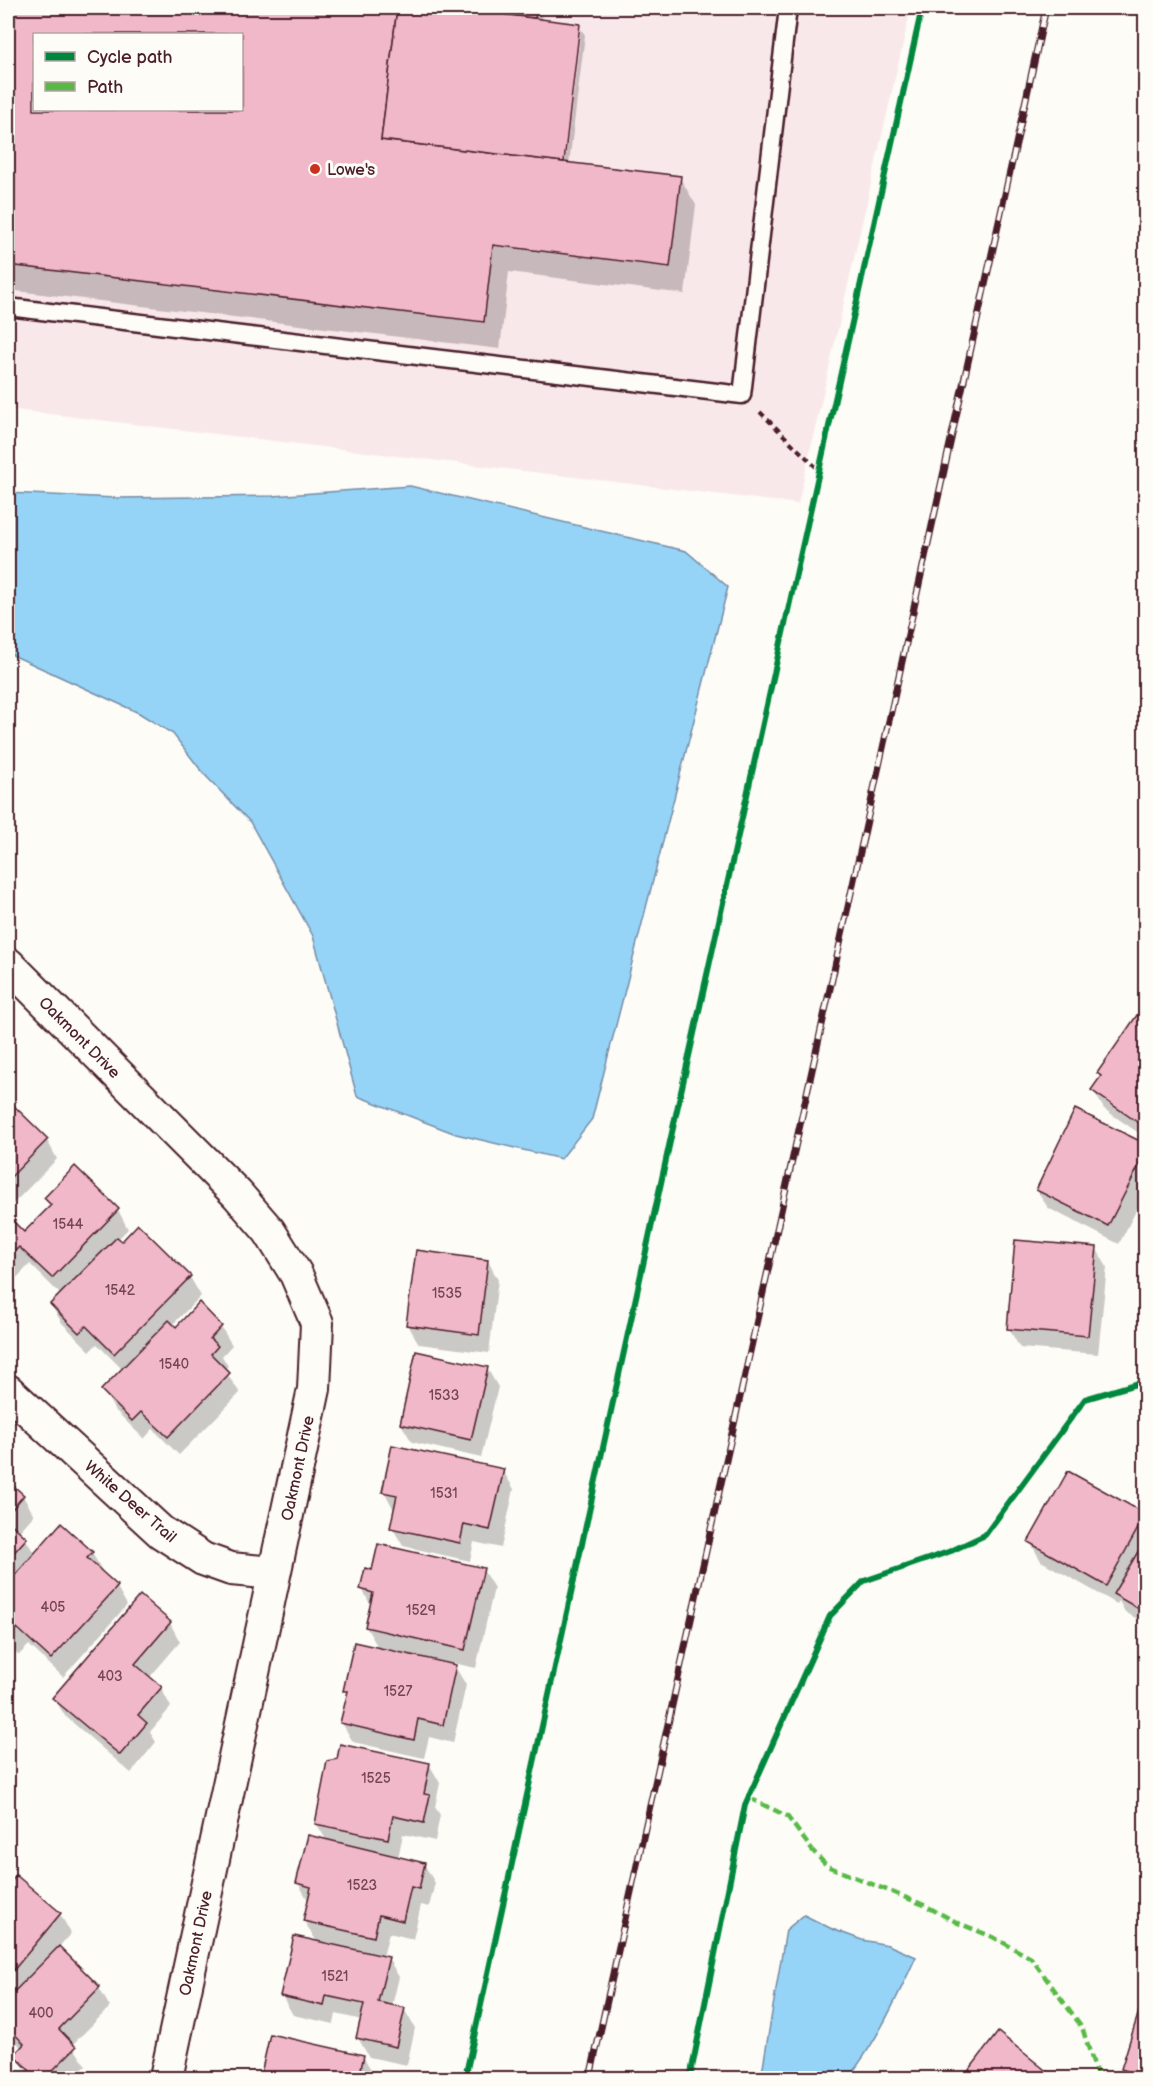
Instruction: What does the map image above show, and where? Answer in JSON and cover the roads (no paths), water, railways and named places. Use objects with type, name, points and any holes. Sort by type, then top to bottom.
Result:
[{"type":"street","name":"Oakmont Drive","points":[[8,964],[237,1194],[269,1231],[296,1274],[317,1323],[314,1389],[166,2079]]},
{"type":"street","name":"White Deer Trail","points":[[8,1391],[161,1532],[203,1559],[231,1569],[274,1573]]},
{"type":"lane","points":[[8,307],[742,395],[788,8]]},
{"type":"water","points":[[410,486],[686,551],[728,587],[592,1119],[561,1159],[456,1134],[357,1096],[313,936],[250,822],[203,773],[173,734],[139,713],[8,653],[8,493],[116,498],[273,496]]},
{"type":"water","points":[[804,1915],[832,1929],[862,1940],[888,1945],[916,1957],[877,2035],[848,2078],[761,2078],[786,1930]]},
{"type":"railway","points":[[590,2078],[1046,8]]},
{"type":"place","name":"Lowe's","points":[[315,169]]}]
